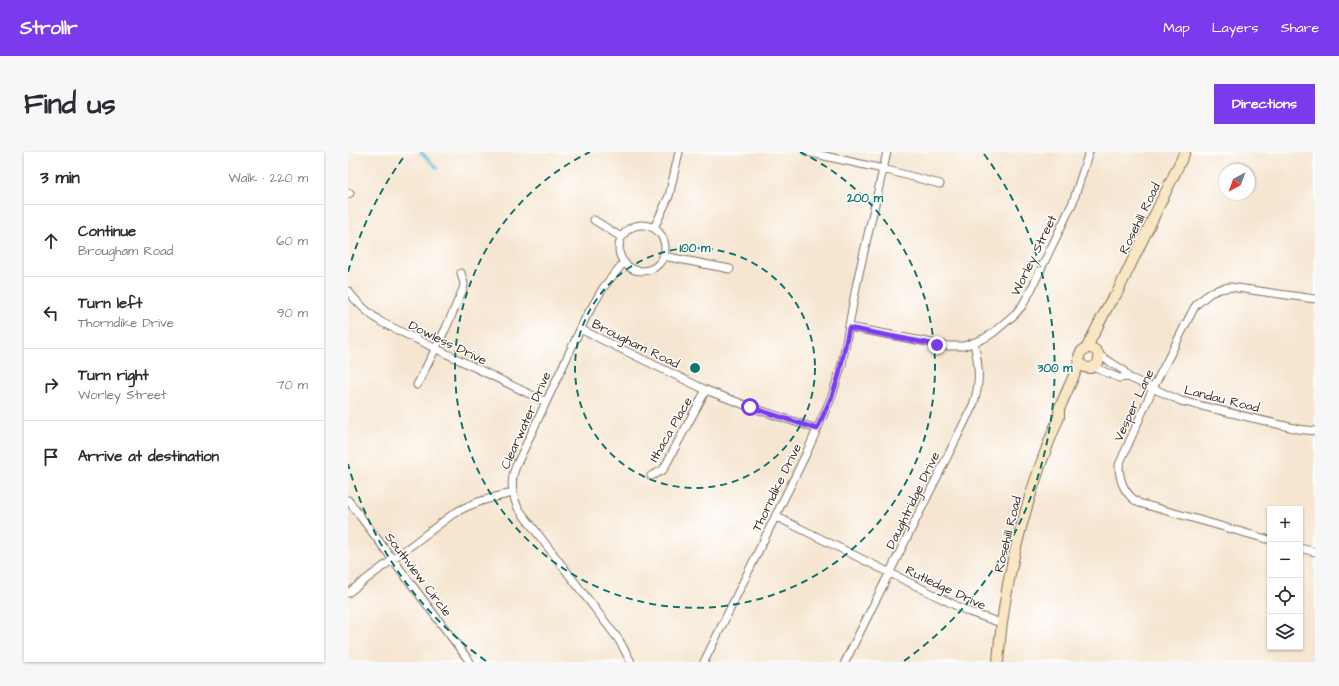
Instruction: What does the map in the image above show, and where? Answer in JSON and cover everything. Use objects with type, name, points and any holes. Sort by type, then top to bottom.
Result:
[{"type":"main road","name":"Rosehill Road","points":[[1086,349],[1110,302],[1116,295],[1185,152]]},
{"type":"main road","name":"Rosehill Road","points":[[1098,354],[1098,343],[1115,304],[1116,295]]},
{"type":"main road","points":[[1086,349],[1092,349],[1098,354],[1099,362],[1093,367],[1085,367],[1080,362],[1081,353],[1086,349]]},
{"type":"main road","name":"Rosehill Road","points":[[998,662],[1001,623],[1011,568],[1021,527],[1035,480],[1059,417],[1059,409],[1080,362]]},
{"type":"main road","name":"Rosehill Road","points":[[1059,417],[1064,413],[1079,379],[1093,367]]},
{"type":"street","points":[[654,228],[669,196],[680,152]]},
{"type":"street","points":[[807,152],[883,169],[940,184]]},
{"type":"street","name":"Thorndike Drive","points":[[704,662],[832,396],[839,375],[861,263],[887,152]]},
{"type":"street","name":"Worley Street","points":[[849,328],[948,346],[959,346],[974,343],[993,333],[1015,314],[1030,292],[1072,202],[1089,152]]},
{"type":"street","points":[[594,220],[621,237]]},
{"type":"street","points":[[644,225],[654,228],[661,236],[665,246],[663,256],[659,263],[645,271],[630,268],[620,256],[618,250],[621,237],[624,232],[633,226],[644,225]]},
{"type":"street","points":[[663,256],[730,269]]},
{"type":"street","name":"Clearwater Drive","points":[[624,262],[603,288],[580,329],[516,466],[512,478],[512,493],[518,508],[619,640],[631,662]]},
{"type":"street","points":[[417,385],[436,349],[463,289],[464,284],[461,273]]},
{"type":"street","name":"Vesper Lane","points":[[1267,539],[1139,503],[1126,492],[1120,478],[1119,465],[1153,388],[1197,304],[1210,293],[1220,289],[1236,288],[1315,299]]},
{"type":"street","name":"Dowless Drive","points":[[348,291],[356,302],[381,322],[546,402]]},
{"type":"street","name":"Brougham Road","points":[[580,329],[706,390],[750,407],[817,429]]},
{"type":"street","name":"Daughtridge Drive","points":[[845,662],[973,405],[977,395],[979,373],[974,343]]},
{"type":"street","name":"Landau Road","points":[[1098,354],[1123,370],[1128,377]]},
{"type":"street","name":"Landau Road","points":[[1093,367],[1119,378],[1128,377],[1181,401],[1298,429],[1315,431]]},
{"type":"street","name":"Ithaca Place","points":[[651,476],[663,470],[706,390]]},
{"type":"street","points":[[348,593],[467,505],[512,493]]},
{"type":"street","name":"Southview Circle","points":[[348,500],[470,662]]},
{"type":"street","name":"Rutledge Drive","points":[[775,516],[889,574],[969,612],[1001,623]]},
{"type":"street","points":[[1303,549],[1315,552]]},
{"type":"waterway","points":[[421,152],[437,168]]},
{"type":"route","points":[[750,407],[817,429],[832,396],[839,375],[849,328],[937,345]]}]
